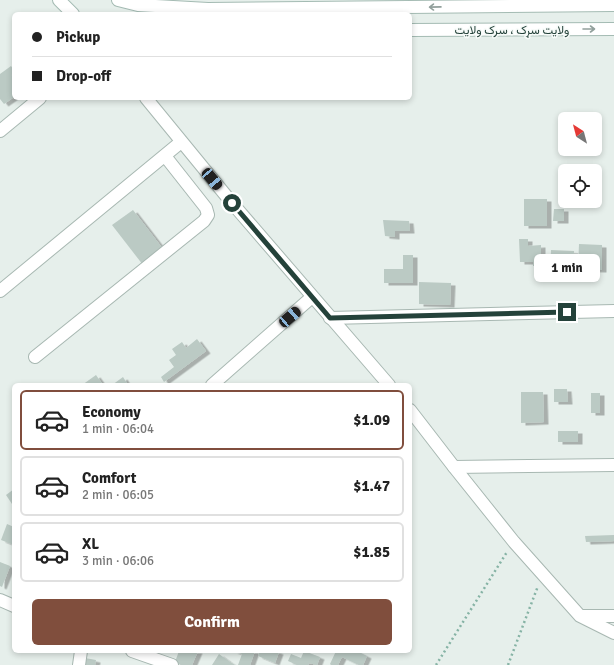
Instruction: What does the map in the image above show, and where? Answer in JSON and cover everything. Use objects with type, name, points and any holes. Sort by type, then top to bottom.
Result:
[{"type":"street","points":[[59,0],[71,12]]},
{"type":"street","name":"ولایت سړک ، سرک ولایت","points":[[118,0],[138,5],[208,12],[614,6]]},
{"type":"street","name":"ولایت سړک ، سرک ولایت","points":[[412,30],[614,29]]},
{"type":"street","points":[[0,131],[38,100]]},
{"type":"street","points":[[148,100],[181,142],[312,297],[387,383]]},
{"type":"street","points":[[0,291],[181,142]]},
{"type":"street","points":[[35,357],[204,221],[208,215],[206,208],[165,156]]},
{"type":"street","points":[[214,383],[312,297]]},
{"type":"street","points":[[330,318],[614,311]]},
{"type":"street","points":[[412,413],[514,542],[580,616],[614,634]]},
{"type":"street","points":[[454,467],[614,465]]},
{"type":"street","points":[[0,600],[12,605]]},
{"type":"street","points":[[580,616],[614,616]]},
{"type":"street","points":[[79,665],[81,653]]},
{"type":"street","points":[[138,653],[172,665]]},
{"type":"path","points":[[436,665],[514,542]]},
{"type":"path","points":[[508,665],[542,574]]},
{"type":"building","points":[[11,66],[12,67],[12,98],[4,104],[0,99],[0,74]]},
{"type":"building","points":[[524,199],[547,199],[547,226],[524,226]]},
{"type":"building","points":[[554,209],[564,209],[564,221],[553,221]]},
{"type":"building","points":[[133,210],[163,249],[143,265],[112,225]]},
{"type":"building","points":[[383,220],[409,221],[410,231],[395,231],[395,237],[385,236]]},
{"type":"building","points":[[519,239],[528,239],[528,246],[541,245],[541,266],[533,266],[533,262],[520,262]]},
{"type":"building","points":[[579,244],[602,245],[602,270],[578,269]]},
{"type":"building","points":[[551,250],[574,251],[573,275],[550,274]]},
{"type":"building","points":[[403,255],[413,255],[413,283],[384,283],[384,269],[403,269]]},
{"type":"building","points":[[419,282],[451,283],[450,305],[419,304]]},
{"type":"building","points":[[197,339],[206,351],[164,382],[161,377],[174,367],[169,360],[176,355],[172,349],[182,342],[186,348]]},
{"type":"building","points":[[96,375],[102,383],[85,383]]},
{"type":"building","points":[[123,377],[127,383],[115,383]]},
{"type":"building","points":[[554,389],[567,389],[568,402],[554,402]]},
{"type":"building","points":[[521,392],[543,392],[544,422],[521,423]]},
{"type":"building","points":[[591,393],[600,393],[600,413],[591,413]]},
{"type":"building","points":[[558,431],[578,431],[578,442],[558,442]]},
{"type":"building","points":[[12,490],[12,504],[6,495]]},
{"type":"building","points":[[7,524],[12,526],[12,544],[1,540]]},
{"type":"building","points":[[614,535],[614,541],[586,542],[585,536]]},
{"type":"building","points":[[0,562],[10,566],[2,587],[0,586]]},
{"type":"building","points":[[178,653],[197,653],[192,665],[181,665],[175,662]]},
{"type":"building","points":[[239,653],[254,653],[250,665],[238,665],[242,654]]},
{"type":"building","points":[[259,653],[279,653],[275,663],[258,656]]},
{"type":"building","points":[[303,653],[309,653],[320,657],[317,665],[309,663],[308,665],[297,665],[288,661],[291,654],[301,658]]},
{"type":"building","points":[[335,653],[361,653],[367,656],[363,665],[359,665],[342,657],[338,665],[330,664]]},
{"type":"building","points":[[219,654],[230,662],[235,665],[212,665]]},
{"type":"building","points":[[85,658],[96,660],[95,665],[84,665]]},
{"type":"route","points":[[232,203],[330,318],[567,312]]}]
